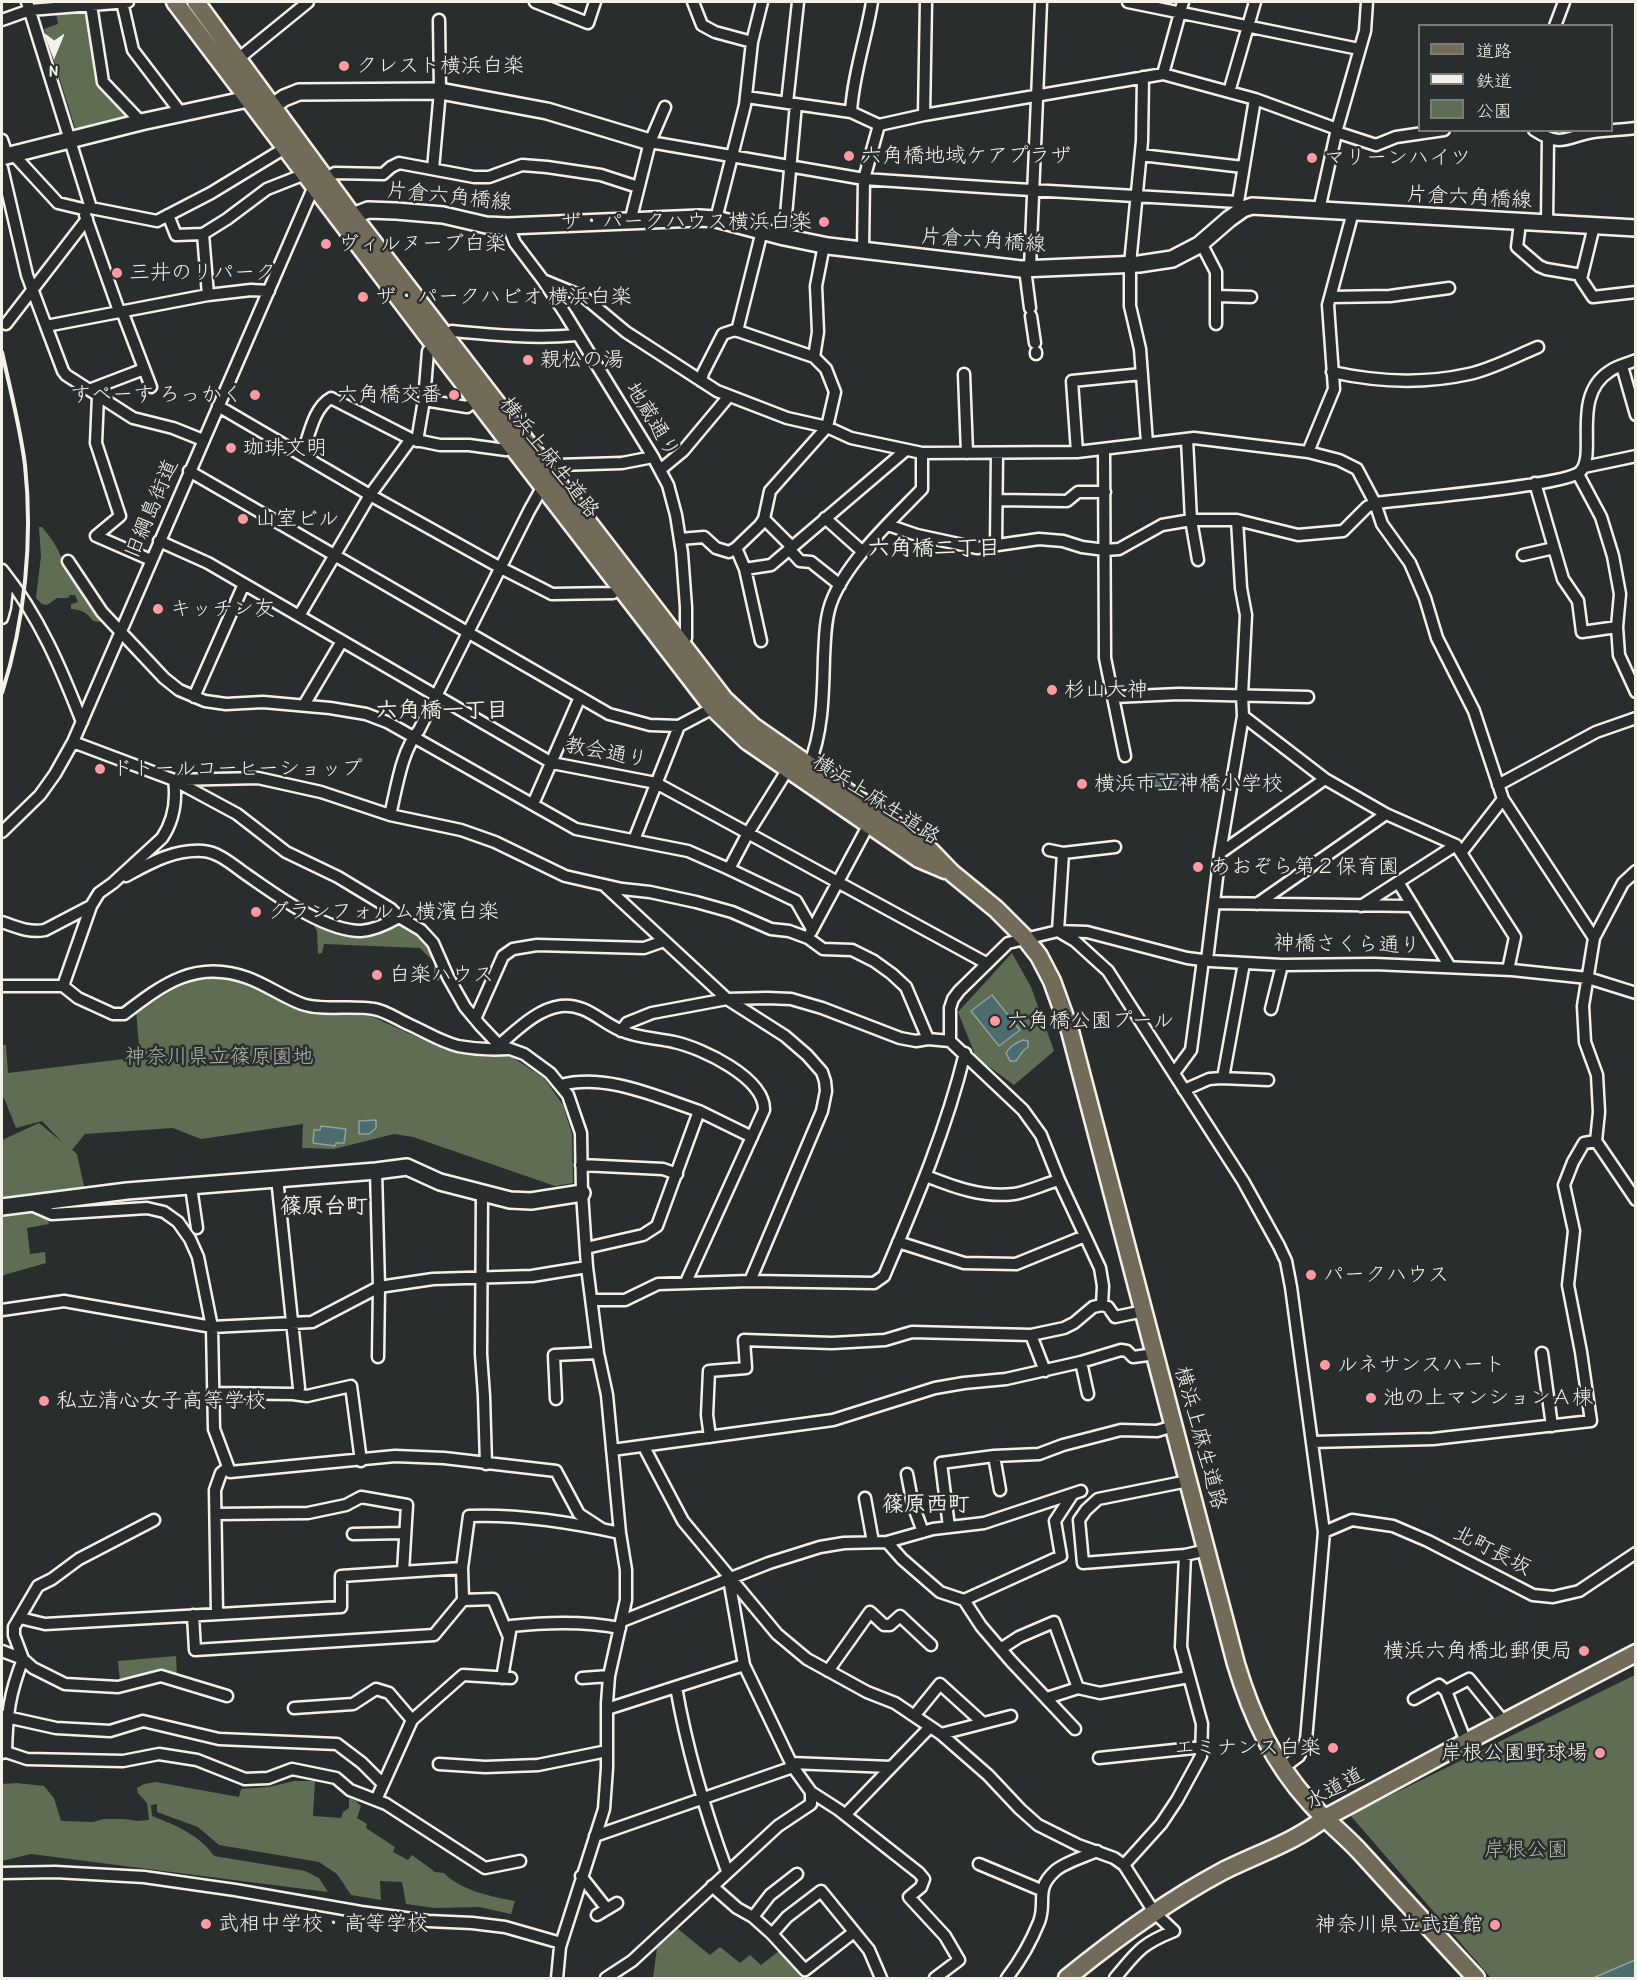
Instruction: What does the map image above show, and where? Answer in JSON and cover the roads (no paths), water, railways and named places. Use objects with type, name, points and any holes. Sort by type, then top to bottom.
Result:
[{"type":"main road","name":"横浜上麻生道路","points":[[174,2],[285,148],[346,218],[675,648],[713,708],[747,741],[919,859],[952,873]]},
{"type":"main road","name":"横浜上麻生道路","points":[[196,2],[273,106],[315,180]]},
{"type":"main road","name":"横浜上麻生道路","points":[[440,341],[476,400],[512,446],[548,482],[620,588],[724,699],[753,726],[927,847],[952,873],[1025,938],[1039,957],[1052,981],[1070,1031],[1245,1695],[1263,1738],[1310,1803],[1361,1852],[1476,1978]]},
{"type":"main road","name":"水道道","points":[[1067,1978],[1112,1941],[1154,1912],[1224,1871],[1306,1832],[1325,1818],[1635,1653]]},
{"type":"street","points":[[2,20],[29,6],[125,2],[133,50],[181,114]]},
{"type":"street","points":[[238,59],[308,2]]},
{"type":"street","points":[[535,2],[588,23],[596,2]]},
{"type":"street","points":[[693,2],[702,25],[715,32],[752,42]]},
{"type":"street","points":[[716,219],[746,97],[752,42],[762,2]]},
{"type":"street","points":[[784,237],[791,166],[798,2]]},
{"type":"street","points":[[851,112],[853,81],[864,46],[872,2]]},
{"type":"street","points":[[924,116],[926,2]]},
{"type":"street","points":[[1035,349],[1028,268],[1041,2]]},
{"type":"street","points":[[1128,2],[1182,7],[1248,26],[1359,49]]},
{"type":"street","points":[[1228,92],[1256,2]]},
{"type":"street","points":[[1319,210],[1336,131],[1365,31],[1366,2]]},
{"type":"street","points":[[1556,24],[1564,2]]},
{"type":"street","points":[[91,5],[103,82],[141,122]]},
{"type":"street","points":[[29,6],[70,139],[87,212],[120,311],[151,387]]},
{"type":"street","points":[[1163,74],[1182,7]]},
{"type":"street","points":[[433,169],[440,91],[439,20]]},
{"type":"street","points":[[746,97],[851,112],[879,125],[1163,74],[1255,99],[1376,145],[1396,137],[1430,132]]},
{"type":"street","points":[[1143,77],[1141,155],[1130,264],[1130,306],[1140,349],[1147,443]]},
{"type":"street","points":[[273,106],[284,98],[299,92],[440,91],[547,111],[650,142],[864,179],[1240,206],[1243,166],[1255,99]]},
{"type":"street","points":[[5,155],[248,99]]},
{"type":"street","points":[[630,222],[650,142],[665,107]]},
{"type":"street","points":[[863,250],[864,179],[879,125]]},
{"type":"street","points":[[1613,130],[1635,128]]},
{"type":"street","points":[[1537,132],[1548,140],[1567,141],[1600,132]]},
{"type":"street","points":[[1547,223],[1548,140]]},
{"type":"street","points":[[5,155],[58,203],[87,212],[157,221],[211,193],[285,148]]},
{"type":"street","points":[[5,155],[32,289],[63,371],[133,418],[173,428],[203,440]]},
{"type":"street","points":[[1141,155],[1243,166]]},
{"type":"street","points":[[168,215],[176,235],[203,234],[267,189],[315,180],[335,173],[382,174],[391,166],[399,163],[482,177],[489,177],[522,165],[547,166],[601,175],[638,187]]},
{"type":"street","name":"旧綱島街道","points":[[2,832],[40,795],[74,742],[315,180]]},
{"type":"street","name":"片倉六角橋線","points":[[346,218],[368,210],[443,215],[486,225],[508,226],[716,219],[824,245],[1028,268],[1172,260],[1201,243],[1240,206],[1635,228]]},
{"type":"street","points":[[6,324],[87,212]]},
{"type":"street","points":[[1308,452],[1334,389],[1328,305],[1353,212]]},
{"type":"street","points":[[1520,223],[1517,247],[1539,266],[1582,275]]},
{"type":"street","name":"地蔵通り","points":[[508,226],[515,243],[543,280],[668,485],[680,539],[687,635],[684,642],[675,648]]},
{"type":"street","points":[[1594,226],[1581,279],[1593,297],[1635,292]]},
{"type":"street","points":[[737,331],[762,231]]},
{"type":"street","points":[[203,234],[208,295]]},
{"type":"street","points":[[1201,243],[1216,272],[1215,324]]},
{"type":"street","points":[[814,357],[818,332],[816,286],[824,245]]},
{"type":"street","points":[[543,280],[584,297],[626,332],[701,381],[729,396],[787,418],[827,427],[851,438],[922,453],[1077,452],[1187,439],[1224,441],[1308,452],[1339,460],[1357,469],[1375,503],[1382,524],[1410,563],[1425,598],[1437,638],[1473,711],[1503,799],[1594,938]]},
{"type":"street","points":[[1331,297],[1390,296],[1449,288]]},
{"type":"street","points":[[46,326],[208,295],[251,290],[269,291]]},
{"type":"street","points":[[1216,296],[1251,297]]},
{"type":"street","points":[[299,616],[370,495],[414,440],[424,400],[428,351],[452,331],[506,337],[546,338],[577,335]]},
{"type":"street","points":[[680,539],[704,537],[716,548],[729,552],[736,548],[764,519],[770,491],[827,427],[835,392],[826,369],[814,357],[737,331],[723,334],[701,381]]},
{"type":"street","points":[[1332,372],[1365,379],[1395,381],[1441,378],[1471,374],[1538,347]]},
{"type":"street","points":[[1635,360],[1609,371],[1594,389],[1589,400],[1581,471],[1601,517],[1612,556],[1620,594],[1617,627],[1619,655],[1635,692]]},
{"type":"street","points":[[1622,366],[1635,415]]},
{"type":"street","points":[[93,393],[144,369]]},
{"type":"street","points":[[964,374],[967,453]]},
{"type":"street","points":[[1077,452],[1072,381],[1142,374]]},
{"type":"street","points":[[93,393],[96,443],[120,516],[96,536],[151,560]]},
{"type":"street","points":[[660,470],[683,451],[729,396]]},
{"type":"street","points":[[302,455],[319,409],[331,398],[414,440],[506,450],[512,446]]},
{"type":"street","points":[[424,400],[467,406],[476,400]]},
{"type":"street","points":[[218,406],[370,495],[552,594],[613,593],[620,588]]},
{"type":"street","points":[[1187,439],[1191,520],[1198,560]]},
{"type":"street","points":[[1104,449],[1105,658],[1125,756]]},
{"type":"street","points":[[745,569],[771,565],[906,450]]},
{"type":"street","points":[[809,765],[816,748],[820,726],[826,630],[831,603],[840,585],[863,552],[922,489],[922,453]]},
{"type":"street","points":[[996,545],[997,453]]},
{"type":"street","points":[[888,525],[917,535],[977,548],[1040,539],[1063,541],[1082,547],[1105,550],[1119,549],[1162,525],[1191,520],[1237,520],[1298,535],[1342,531],[1367,507],[1375,503],[1535,483],[1635,456]]},
{"type":"street","points":[[390,814],[406,754],[413,737],[419,730],[501,568],[557,465],[622,463],[653,457]]},
{"type":"street","points":[[189,471],[609,714],[650,724],[680,726],[713,708]]},
{"type":"street","points":[[1535,483],[1563,579],[1578,602],[1582,632],[1617,627]]},
{"type":"street","points":[[997,500],[1067,501],[1078,492],[1104,492]]},
{"type":"street","points":[[825,518],[863,552]]},
{"type":"street","points":[[764,519],[800,561],[811,562],[840,585]]},
{"type":"street","points":[[1174,1073],[1191,1050],[1243,716],[1246,615],[1240,588],[1237,520]]},
{"type":"street","name":"教会通り","points":[[159,541],[208,563],[552,763],[656,783],[986,963]]},
{"type":"street","points":[[736,548],[745,569],[761,641]]},
{"type":"street","points":[[1523,555],[1554,548]]},
{"type":"street","points":[[68,561],[102,612],[164,678],[179,690],[205,701],[226,704],[263,702],[366,714],[413,737],[576,829],[688,851],[729,869],[796,901],[810,933],[823,949],[852,950],[874,961],[892,974],[906,987],[928,1039]]},
{"type":"street","points":[[2,618],[5,607],[5,575]]},
{"type":"street","points":[[5,575],[32,612],[53,652],[81,722]]},
{"type":"street","points":[[194,697],[244,584]]},
{"type":"street","points":[[304,705],[342,641]]},
{"type":"street","points":[[1114,697],[1154,694],[1308,697]]},
{"type":"street","points":[[533,804],[580,697]]},
{"type":"street","points":[[1243,716],[1325,779],[1386,814],[1458,849],[1515,937],[1508,970]]},
{"type":"street","points":[[1498,785],[1596,732],[1635,718]]},
{"type":"street","points":[[634,840],[680,726]]},
{"type":"street","points":[[74,742],[174,780],[237,814],[286,852],[338,877],[421,930],[433,943],[448,977],[465,1007],[475,1019],[504,1047],[524,1054],[550,1073],[568,1095],[581,1133],[587,1267],[598,1353],[607,1395],[620,1533],[626,1570],[626,1600],[609,1676],[608,1751],[604,1809],[561,1943],[557,1978]]},
{"type":"street","points":[[729,869],[748,833],[788,769]]},
{"type":"street","points":[[174,780],[258,778],[321,792],[390,814],[461,830],[495,842],[565,876],[696,902],[732,912],[771,929],[810,933]]},
{"type":"street","points":[[1220,853],[1325,779]]},
{"type":"street","points":[[63,986],[91,906],[99,893],[162,838],[167,830],[172,820],[176,794],[174,780]]},
{"type":"street","points":[[1360,906],[1458,849],[1503,799]]},
{"type":"street","points":[[1257,904],[1386,814]]},
{"type":"street","points":[[810,933],[869,824]]},
{"type":"street","points":[[1049,850],[1063,853],[1115,848]]},
{"type":"street","points":[[113,883],[154,861],[175,853],[206,851],[225,859],[282,898],[345,929],[360,931],[375,929],[399,917]]},
{"type":"street","points":[[1063,853],[1058,931],[1075,941],[1108,971],[1243,1181],[1264,1216],[1286,1261],[1324,1532],[1306,1740],[1299,1756],[1283,1768]]},
{"type":"street","points":[[1635,871],[1623,883],[1594,938],[1583,1006],[1585,1042],[1597,1075],[1599,1112],[1596,1141],[1635,1200]]},
{"type":"street","points":[[1398,882],[1450,967]]},
{"type":"street","points":[[605,885],[727,999],[785,1036],[822,1072],[826,1092],[822,1112],[750,1281]]},
{"type":"street","points":[[1214,903],[1413,906]]},
{"type":"street","points":[[2,922],[36,932],[45,930],[91,906]]},
{"type":"street","name":"神橋さくら通り","points":[[950,1041],[952,999],[986,963],[1008,943],[1058,931],[1087,932],[1187,958],[1205,960],[1282,965],[1374,964],[1508,970],[1588,978],[1635,993]]},
{"type":"street","points":[[475,1019],[503,956],[513,949],[537,945],[644,948],[664,941]]},
{"type":"street","points":[[1222,1078],[1244,963]]},
{"type":"street","points":[[1271,1009],[1282,965]]},
{"type":"street","points":[[2,986],[63,986],[78,998],[112,1014],[124,1014],[158,988],[180,978],[210,970],[249,978],[299,1003],[312,1007],[374,1009],[457,1046],[493,1050],[504,1047],[530,1020],[561,1006],[575,1007],[594,1014],[621,1031],[686,1046],[745,1076],[762,1096],[764,1106],[686,1282]]},
{"type":"street","points":[[621,1031],[627,1023],[652,1013],[727,999],[791,999],[822,1008],[900,1038],[916,1041],[928,1039],[950,1041],[1023,1110],[1041,1135],[1100,1268],[1103,1286],[1102,1305]]},
{"type":"street","points":[[592,1300],[625,1300],[658,1284],[686,1282],[874,1283],[884,1276],[926,1176],[956,1088],[964,1053]]},
{"type":"street","points":[[1184,1090],[1209,1079],[1268,1080]]},
{"type":"street","points":[[561,1085],[571,1082],[613,1084],[699,1111],[752,1137]]},
{"type":"street","points":[[586,1248],[643,1235],[660,1223],[699,1111]]},
{"type":"street","points":[[1312,1442],[1433,1438],[1591,1421],[1568,1285],[1574,1231],[1564,1185],[1584,1143],[1596,1141]]},
{"type":"street","points":[[581,1165],[663,1169],[677,1174]]},
{"type":"street","points":[[2,1207],[127,1191],[406,1167],[440,1182],[510,1200],[531,1201],[582,1193]]},
{"type":"street","points":[[376,1171],[380,1287],[378,1358]]},
{"type":"street","points":[[926,1176],[980,1194],[1015,1194],[1059,1180]]},
{"type":"street","points":[[277,1178],[298,1388]]},
{"type":"street","points":[[191,1187],[198,1228]]},
{"type":"street","points":[[482,1194],[481,1354],[486,1464]]},
{"type":"street","points":[[27,1203],[52,1214],[147,1208],[164,1212],[178,1222],[190,1239],[198,1257],[212,1327],[214,1429],[230,1472],[395,1456],[418,1456],[556,1472],[579,1514],[602,1529]]},
{"type":"street","points":[[898,1242],[964,1263],[1016,1264],[1085,1236]]},
{"type":"street","points":[[2,1310],[64,1301],[212,1327],[312,1322],[380,1287],[433,1279],[532,1276],[587,1267]]},
{"type":"street","points":[[710,1437],[707,1415],[709,1371],[746,1368],[744,1340],[832,1343],[885,1340],[912,1332],[1031,1335],[1064,1328],[1074,1323],[1093,1307],[1102,1305],[1108,1307],[1114,1317],[1144,1311]]},
{"type":"street","points":[[1031,1335],[1044,1371]]},
{"type":"street","points":[[612,1450],[834,1420],[935,1388],[1006,1379],[1081,1362],[1121,1350],[1127,1351],[1133,1357],[1155,1354]]},
{"type":"street","points":[[556,1399],[554,1354],[598,1353]]},
{"type":"street","points":[[1542,1353],[1552,1426]]},
{"type":"street","points":[[1081,1362],[1088,1394]]},
{"type":"street","points":[[214,1393],[307,1396],[351,1386],[361,1461]]},
{"type":"street","points":[[948,1527],[941,1463],[994,1456],[1039,1454],[1063,1445],[1121,1430],[1157,1431],[1174,1426]]},
{"type":"street","points":[[644,1447],[683,1521],[777,1634],[807,1659],[867,1692],[895,1703],[941,1734],[988,1775],[1038,1825],[1124,1864],[1154,1912],[1174,1931],[1152,1940],[1141,1948],[1115,1978]]},
{"type":"street","points":[[994,1456],[1000,1490]]},
{"type":"street","points":[[217,1614],[215,1490],[221,1473],[227,1468]]},
{"type":"street","points":[[907,1474],[913,1505],[923,1532]]},
{"type":"street","points":[[1188,1480],[1098,1499],[1079,1520],[1083,1563],[1185,1555],[1207,1550]]},
{"type":"street","points":[[376,1800],[412,1720],[463,1675],[507,1678],[511,1626],[539,1623],[621,1625],[769,1563],[820,1547],[887,1542],[948,1527],[984,1523],[1077,1493],[1055,1521],[1061,1557],[963,1600]]},
{"type":"street","points":[[216,1514],[308,1514],[346,1505],[361,1497],[407,1505],[403,1572]]},
{"type":"street","points":[[865,1498],[873,1542]]},
{"type":"street","points":[[193,1615],[195,1650],[434,1635],[463,1600],[462,1568],[469,1516],[500,1515],[620,1533]]},
{"type":"street","points":[[154,1520],[79,1559],[52,1579],[38,1586],[14,1627],[14,1635],[23,1659],[4,1715],[4,1753],[27,1759],[123,1761],[159,1754],[197,1760],[245,1779],[268,1778],[292,1769],[336,1778],[350,1790],[386,1804],[485,1868],[520,1861]]},
{"type":"street","name":"北町長坂","points":[[1324,1532],[1352,1520],[1394,1526],[1428,1540],[1533,1595],[1554,1598],[1579,1591],[1635,1553]]},
{"type":"street","points":[[353,1534],[404,1533]]},
{"type":"street","points":[[887,1542],[902,1559],[940,1592],[963,1600],[981,1626],[1011,1661],[1076,1729]]},
{"type":"street","points":[[1124,1864],[1161,1824],[1178,1800],[1205,1753],[1202,1724],[1181,1647],[1185,1555]]},
{"type":"street","points":[[20,1618],[45,1624],[341,1607],[341,1576],[462,1568]]},
{"type":"street","points":[[729,1579],[744,1665],[792,1765],[811,1792],[845,1815],[920,1873],[924,1879],[921,1887],[909,1897],[945,1936],[959,1960],[935,1978]]},
{"type":"street","points":[[463,1600],[493,1599],[509,1637]]},
{"type":"street","points":[[828,1671],[870,1612],[884,1625],[890,1625],[900,1616],[931,1645]]},
{"type":"street","points":[[1002,1648],[1019,1637],[1054,1622],[1078,1688]]},
{"type":"street","points":[[2,1651],[23,1659],[33,1668],[65,1684],[118,1687],[161,1676],[227,1696]]},
{"type":"street","points":[[607,1709],[744,1665]]},
{"type":"street","points":[[582,1678],[609,1676]]},
{"type":"street","points":[[1047,1698],[1078,1688],[1100,1693],[1189,1677]]},
{"type":"street","points":[[1446,1691],[1469,1679],[1503,1722]]},
{"type":"street","points":[[914,1716],[940,1684],[983,1723]]},
{"type":"street","points":[[1414,1699],[1439,1685],[1446,1691],[1466,1742]]},
{"type":"street","points":[[676,1687],[683,1729],[702,1799],[727,1872]]},
{"type":"street","points":[[294,1708],[353,1704],[376,1689],[389,1693],[412,1720]]},
{"type":"street","points":[[4,1715],[56,1728],[110,1731],[143,1721],[219,1739],[337,1744],[362,1763],[383,1784]]},
{"type":"street","points":[[941,1734],[1011,1716]]},
{"type":"street","points":[[845,1815],[930,1727]]},
{"type":"street","points":[[439,1764],[485,1767],[538,1765],[608,1751]]},
{"type":"street","points":[[1099,1758],[1205,1753]]},
{"type":"street","points":[[595,1836],[792,1765],[891,1767]]},
{"type":"street","points":[[606,1978],[632,1960],[778,1826],[811,1803],[811,1792]]},
{"type":"street","points":[[1007,1978],[1018,1964],[1039,1921],[1042,1911],[1041,1890],[1056,1870],[1097,1851]]},
{"type":"street","points":[[979,1864],[1041,1890]]},
{"type":"street","points":[[2,1873],[55,1872],[144,1877],[417,1920],[505,1927],[561,1943]]},
{"type":"street","points":[[753,1917],[770,1895],[797,1874]]},
{"type":"street","points":[[581,1876],[602,1912],[617,1903]]},
{"type":"street","points":[[712,1886],[772,1934],[805,1970],[854,1932]]},
{"type":"street","points":[[772,1934],[787,1917],[820,1891],[869,1950],[881,1978]]},
{"type":"water","points":[[1148,774],[1193,774],[1193,786],[1148,786]]},
{"type":"water","name":"六角橋公園プール","points":[[992,995],[1020,1030],[999,1046],[971,1011]]},
{"type":"water","points":[[1023,1040],[1028,1041],[1028,1047],[1016,1061],[1010,1061],[1006,1053],[1009,1048]]},
{"type":"water","points":[[376,1120],[376,1128],[369,1134],[359,1134],[359,1121]]},
{"type":"water","points":[[321,1126],[346,1129],[344,1143],[336,1143],[335,1146],[313,1143],[314,1130],[320,1130]]},
{"type":"water","points":[[1635,1960],[1635,1978],[1593,1978]]},
{"type":"railway","points":[[2,352],[23,450],[28,522],[21,609],[10,666],[2,693]]},
{"type":"place","name":"クレスト横浜白楽","points":[[344,66]]},
{"type":"place","name":"六角橋地域ケアプラザ","points":[[849,156]]},
{"type":"place","name":"マリーンハイツ","points":[[1312,158]]},
{"type":"place","name":"ザ・パークハウス横浜白楽","points":[[824,222]]},
{"type":"place","name":"ヴィルヌーブ白楽","points":[[326,244]]},
{"type":"place","name":"三井のリパーク","points":[[117,273]]},
{"type":"place","name":"ザ・パークハビオ 横浜白楽","points":[[363,297]]},
{"type":"place","name":"親松の湯","points":[[528,360]]},
{"type":"place","name":"すぺーす ろっかく","points":[[255,395]]},
{"type":"place","name":"六角橋交番","points":[[454,395]]},
{"type":"place","name":"珈琲文明","points":[[231,448]]},
{"type":"place","name":"山室ビル","points":[[243,519]]},
{"type":"place","name":"キッチン友","points":[[158,609]]},
{"type":"place","name":"杉山大神","points":[[1052,690]]},
{"type":"place","name":"ドトールコーヒーショップ","points":[[100,769]]},
{"type":"place","name":"横浜市立神橋小学校","points":[[1082,784]]},
{"type":"place","name":"あおぞら第２保育園","points":[[1198,867]]},
{"type":"place","name":"グランフォルム横濱白楽","points":[[256,912]]},
{"type":"place","name":"白楽ハウス","points":[[377,975]]},
{"type":"place","name":"六角橋公園プール","points":[[995,1021]]},
{"type":"place","name":"パークハウス","points":[[1311,1275]]},
{"type":"place","name":"ルネサンスハート","points":[[1325,1365]]},
{"type":"place","name":"池の上マンションＡ棟","points":[[1371,1398]]},
{"type":"place","name":"私立清心女子高等学校","points":[[44,1401]]},
{"type":"place","name":"横浜六角橋北郵便局","points":[[1584,1651]]},
{"type":"place","name":"エミナンス白楽","points":[[1333,1748]]},
{"type":"place","name":"岸根公園野球場","points":[[1600,1753]]},
{"type":"place","name":"武相中学校・高等学校","points":[[206,1924]]},
{"type":"place","name":"神奈川県立武道館","points":[[1495,1925]]},
{"type":"district","name":"六角橋二丁目","points":[[934,549]]},
{"type":"district","name":"六角橋一丁目","points":[[442,711]]},
{"type":"district","name":"篠原台町","points":[[324,1207]]},
{"type":"district","name":"篠原西町","points":[[926,1505]]},
{"type":"park label","name":"神奈川県立篠原園地","points":[[219,1057]]},
{"type":"park label","name":"岸根公園","points":[[1526,1850]]}]
